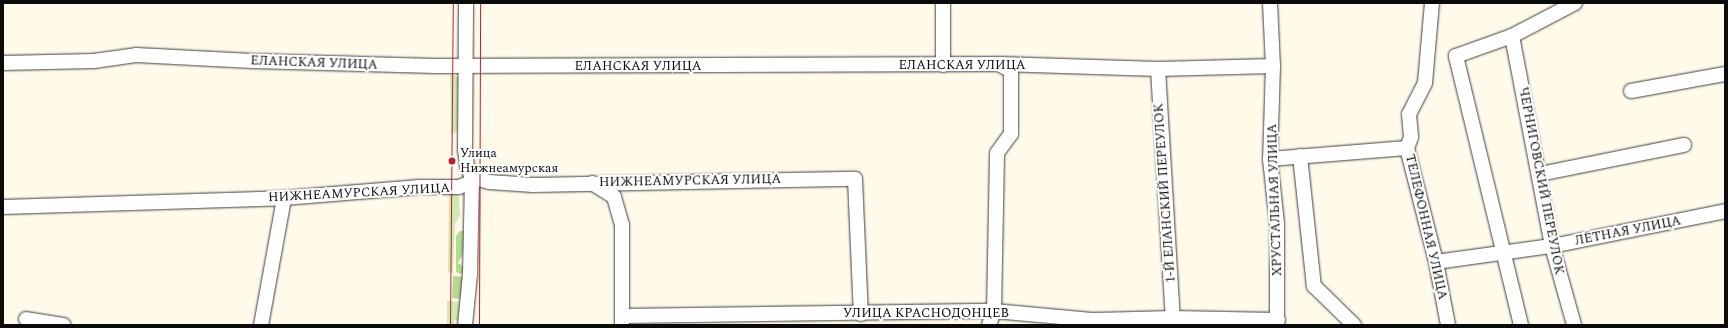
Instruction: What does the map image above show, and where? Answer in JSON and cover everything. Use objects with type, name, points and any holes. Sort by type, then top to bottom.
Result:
[{"type":"street","points":[[466,3],[467,66],[465,150],[467,166],[472,177],[470,288],[466,325]]},
{"type":"street","points":[[943,3],[943,65]]},
{"type":"street","name":"ХРУСТАЛЬНАЯ УЛИЦА","points":[[1270,3],[1273,66],[1270,159],[1278,223],[1278,322]]},
{"type":"street","name":"ТЕЛЕФОННАЯ УЛИЦА","points":[[1432,3],[1425,82],[1409,114],[1411,137],[1407,148],[1436,262],[1448,325]]},
{"type":"street","points":[[1521,325],[1456,56],[1512,36],[1575,3]]},
{"type":"street","name":"ЧЕРНИГОВСКИЙ ПЕРЕУЛОК","points":[[1512,36],[1540,174],[1552,246],[1574,325]]},
{"type":"street","name":"ЕЛАНСКАЯ УЛИЦА","points":[[3,63],[94,61],[136,55],[252,61],[467,66],[998,64],[1158,69],[1273,66]]},
{"type":"street","points":[[989,325],[994,311],[997,153],[1011,134],[1011,71],[998,64]]},
{"type":"street","name":"1-Й ЕЛАНСКИЙ ПЕРЕУЛОК","points":[[1158,69],[1173,321]]},
{"type":"street","points":[[1631,91],[1725,74]]},
{"type":"street","points":[[1540,174],[1684,145]]},
{"type":"street","points":[[1270,159],[1407,148]]},
{"type":"street","points":[[1300,156],[1314,286],[1354,325]]},
{"type":"street","name":"НИЖНЕАМУРСКАЯ УЛИЦА","points":[[3,207],[284,198],[420,186],[459,187],[469,183],[472,177],[489,182],[526,185],[855,179],[861,314]]},
{"type":"street","points":[[592,183],[614,197],[622,225],[622,320]]},
{"type":"street","points":[[262,325],[284,198]]},
{"type":"street","name":"ЛЁТНАЯ УЛИЦА","points":[[1436,262],[1502,251],[1552,246],[1725,212]]},
{"type":"street","name":"УЛИЦА КРАСНОДОНЦЕВ","points":[[622,320],[994,311],[1092,320],[1278,322]]},
{"type":"street","points":[[26,319],[64,325]]},
{"type":"green space","points":[[453,74],[459,79],[460,112],[457,131],[451,135],[450,75]]},
{"type":"green space","points":[[449,191],[456,192],[459,198],[460,216],[455,223],[453,273],[448,272]]},
{"type":"green space","points":[[460,231],[465,231],[466,248],[458,263],[465,268],[465,272],[461,274],[456,272],[456,236]]},
{"type":"green space","points":[[453,276],[465,277],[463,297],[460,299],[452,298]]},
{"type":"green space","points":[[447,301],[462,302],[460,321],[454,320],[455,325],[447,325]]},
{"type":"tram line","points":[[450,325],[453,3]]},
{"type":"tram line","points":[[479,325],[480,3]]},
{"type":"place","name":"Улица Нижнеамурская","points":[[452,161]]}]
